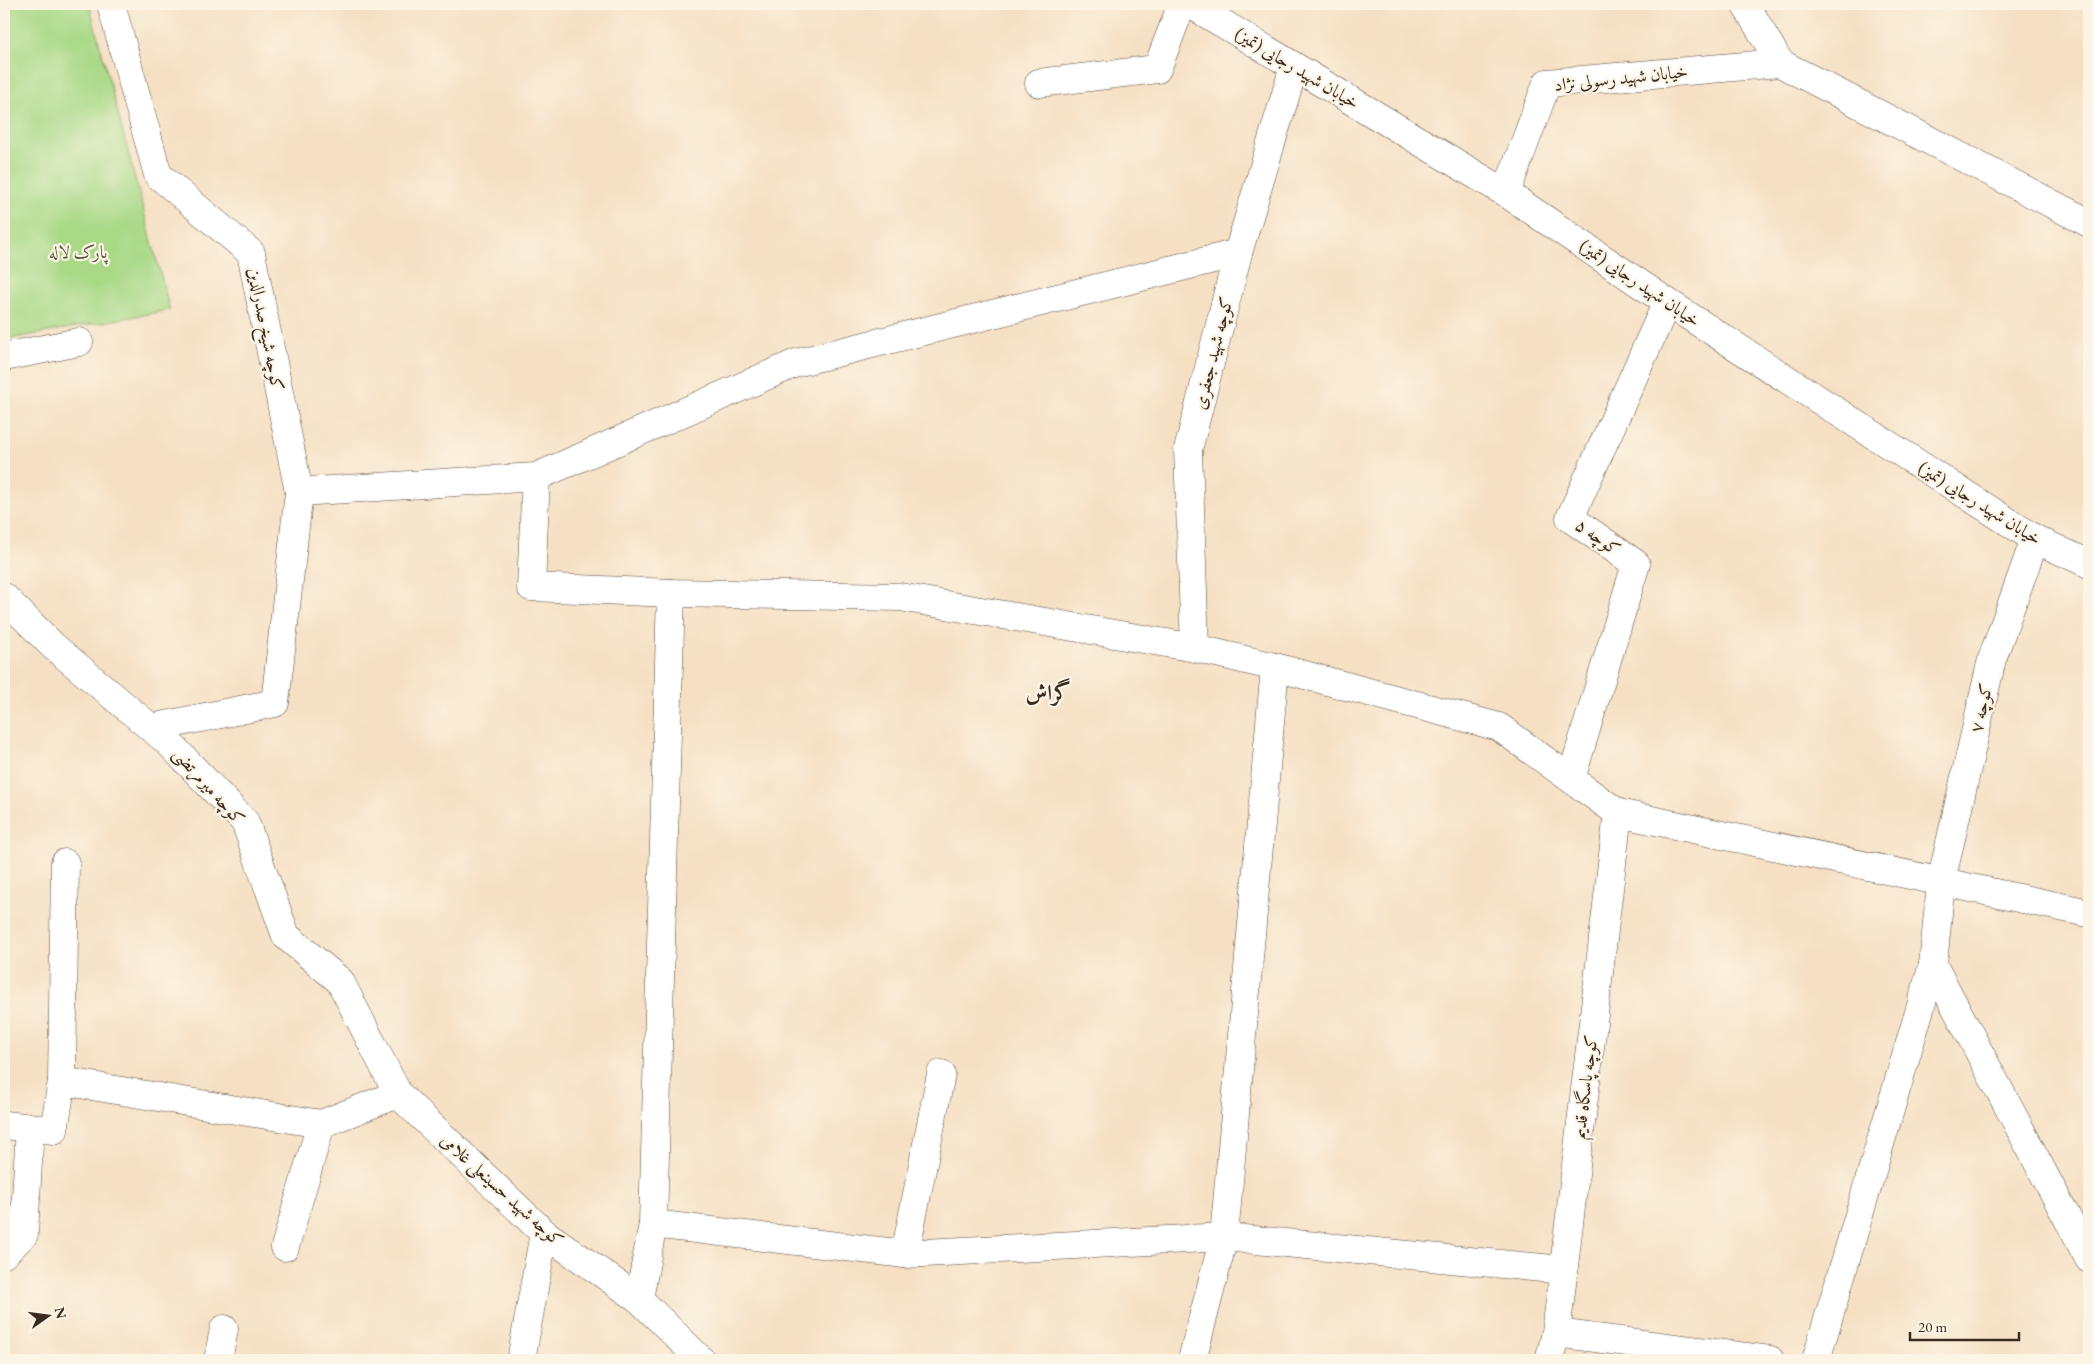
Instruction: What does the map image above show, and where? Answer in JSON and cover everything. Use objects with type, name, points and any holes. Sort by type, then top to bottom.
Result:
[{"type":"street","name":"کوچه شیخ صدرالدین","points":[[111,4],[158,175],[251,253],[299,492],[275,703],[151,728]]},
{"type":"street","points":[[1040,83],[1157,69],[1182,4]]},
{"type":"street","name":"خیابان شهید رجایی (تمیز)","points":[[1190,4],[1506,193],[1667,302],[2035,539],[2089,564]]},
{"type":"street","points":[[1745,4],[1780,63],[2089,223]]},
{"type":"street","name":"خیابان شهید رسولی نژاد","points":[[1506,193],[1547,83],[1780,63]]},
{"type":"street","name":"کوچه شهید جعفری","points":[[1195,648],[1188,450],[1238,253],[1294,67]]},
{"type":"street","points":[[299,492],[536,477],[796,363],[1238,253]]},
{"type":"street","name":"کوچه ۵","points":[[1571,779],[1636,564],[1570,518],[1667,302]]},
{"type":"street","points":[[4,357],[79,342]]},
{"type":"street","points":[[536,477],[531,588],[671,593],[900,597],[1195,648],[1276,667],[1499,727],[1618,813],[2089,913]]},
{"type":"street","name":"کوچه ۷","points":[[1816,1360],[1933,965],[1942,882],[1992,658],[2035,539]]},
{"type":"street","points":[[639,1299],[653,1224],[671,593]]},
{"type":"street","name":"کوچه میرمرتضی","points":[[4,597],[52,645],[169,743],[245,822],[286,936],[340,980],[398,1094]]},
{"type":"street","points":[[1192,1360],[1224,1237],[1276,667]]},
{"type":"street","name":"کوچه پاسگاه قدیم","points":[[1549,1360],[1556,1333],[1618,813]]},
{"type":"street","points":[[4,1254],[24,1234],[17,1126],[54,1130],[62,1080],[65,863]]},
{"type":"street","points":[[1933,965],[2089,1259]]},
{"type":"street","points":[[905,1254],[941,1074]]},
{"type":"street","points":[[62,1080],[321,1124],[398,1094]]},
{"type":"street","name":"کوچه شهید حسینعلی غلامی","points":[[398,1094],[544,1233],[639,1299],[701,1360]]},
{"type":"street","points":[[285,1247],[321,1124]]},
{"type":"street","points":[[653,1224],[905,1254],[1224,1237],[1563,1270]]},
{"type":"street","points":[[521,1360],[544,1233]]},
{"type":"street","points":[[218,1360],[224,1329]]},
{"type":"street","points":[[1556,1333],[1770,1360]]},
{"type":"green space","name":"پارک لاله","points":[[4,4],[89,4],[170,310],[4,340]]},
{"type":"district","name":"گراش","points":[[1048,692]]}]
